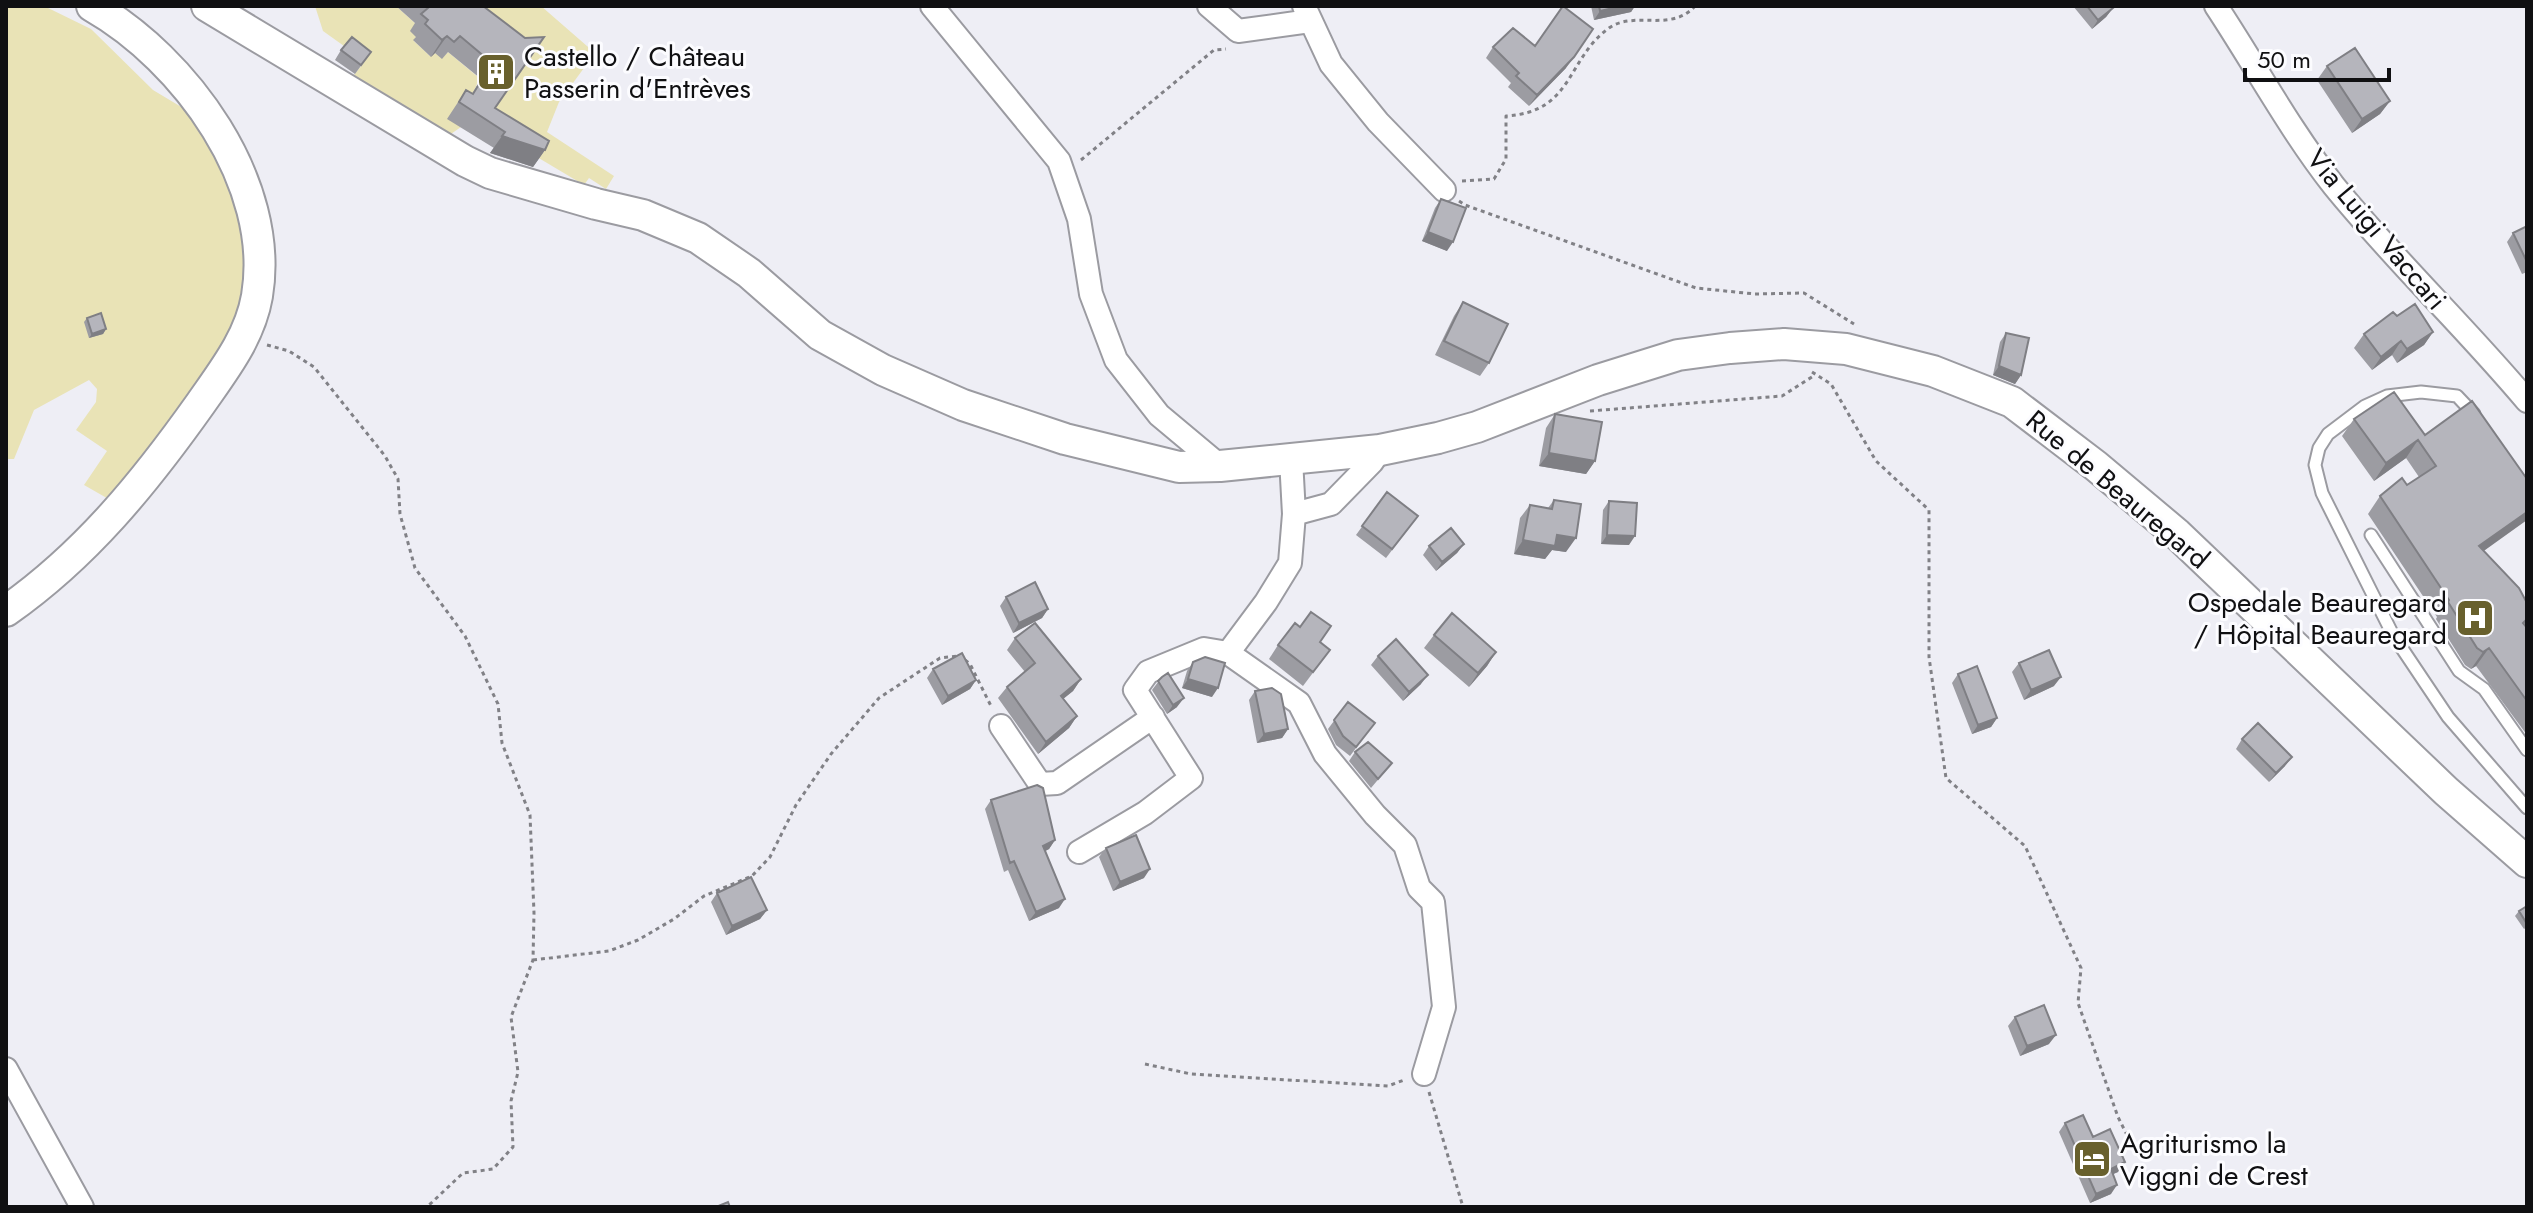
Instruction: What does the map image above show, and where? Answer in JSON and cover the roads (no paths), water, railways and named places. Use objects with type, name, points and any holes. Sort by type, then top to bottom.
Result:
[{"type":"street","name":"Rue de Beauregard","points":[[207,6],[490,173],[643,215],[698,238],[749,273],[820,335],[883,370],[963,405],[1065,439],[1179,467],[1220,466],[1380,450],[1438,438],[1477,427],[1598,380],[1691,353],[1784,344],[1846,349],[1945,375],[2012,402],[2107,475],[2177,534],[2446,791],[2527,862]]},
{"type":"street","points":[[932,6],[1059,161],[1079,219],[1091,294],[1116,360],[1159,415],[1220,466]]},
{"type":"street","points":[[1209,6],[1238,31],[1307,13],[1331,64],[1378,122],[1444,190]]},
{"type":"street","name":"Via Luigi Vaccari","points":[[2216,6],[2331,182],[2388,251],[2496,364],[2527,401]]},
{"type":"street","points":[[6,611],[28,595],[125,504],[154,470],[244,338],[257,297],[258,232],[241,176],[224,141],[191,90],[106,11]]},
{"type":"street","points":[[1294,514],[1331,504],[1380,450]]},
{"type":"street","points":[[1228,653],[1290,563],[1294,514],[1291,459]]},
{"type":"street","points":[[1079,852],[1145,813],[1191,778],[1135,690],[1148,672],[1204,649],[1228,653],[1299,703],[1325,754],[1375,815],[1405,845],[1419,888],[1433,902],[1444,1007],[1424,1074]]},
{"type":"street","points":[[1001,726],[1040,784],[1057,783],[1153,717]]},
{"type":"street","points":[[6,1069],[82,1207]]},
{"type":"lane","points":[[2482,425],[2457,396],[2421,392],[2387,396],[2365,406],[2328,434],[2319,448],[2315,465],[2322,493],[2393,635],[2448,717],[2527,808]]},
{"type":"lane","points":[[2371,535],[2459,671],[2484,689],[2527,750]]},
{"type":"place","name":"Castello / Château Passerin d'Entrèves","points":[[496,72]]},
{"type":"place","name":"Ospedale Beauregard / Hôpital Beauregard","points":[[2475,618]]},
{"type":"place","name":"Agriturismo la Viggni de Crest","points":[[2092,1159]]}]
